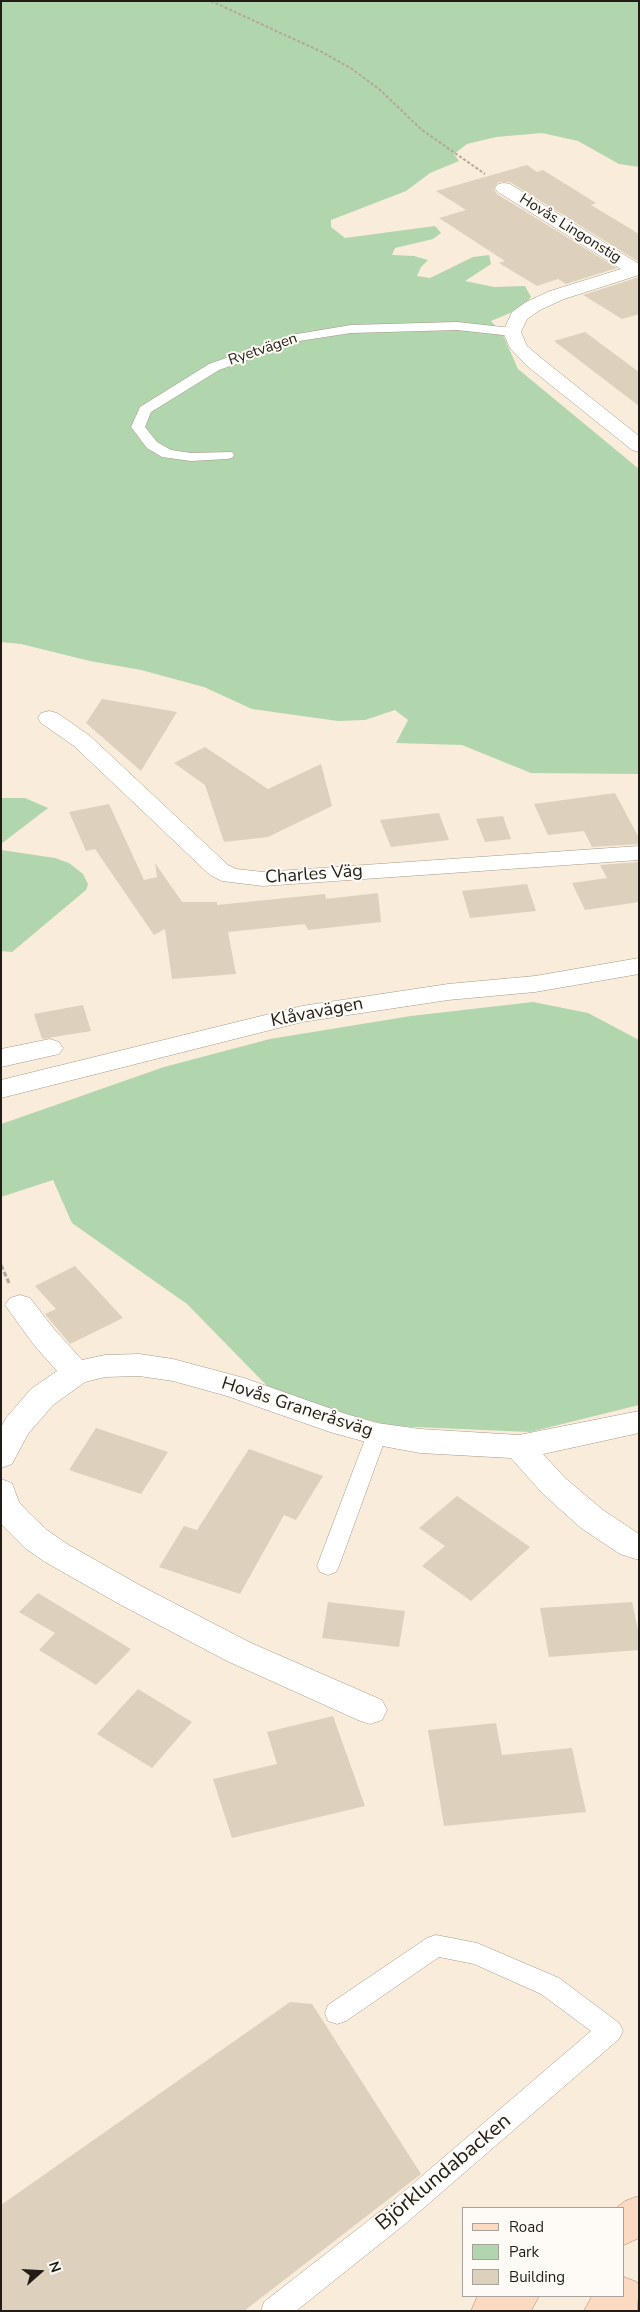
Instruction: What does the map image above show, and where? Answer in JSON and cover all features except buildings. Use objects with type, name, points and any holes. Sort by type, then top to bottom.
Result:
[{"type":"main road","points":[[625,2225],[639,2214]]},
{"type":"main road","points":[[625,2294],[639,2284]]},
{"type":"main road","points":[[491,2311],[517,2297]]},
{"type":"main road","points":[[517,2311],[534,2297]]},
{"type":"main road","points":[[604,2311],[622,2297]]},
{"type":"street","name":"Hovås Lingonstig","points":[[504,188],[637,270]]},
{"type":"street","points":[[636,441],[534,362],[519,348],[512,332],[519,316],[533,306],[557,296],[637,270]]},
{"type":"street","name":"Charles Väg","points":[[49,718],[82,741],[219,870],[231,876],[263,879],[528,859],[639,853]]},
{"type":"street","name":"Klåvavägen","points":[[1,1089],[187,1040],[302,1014],[448,992],[542,983],[639,966]]},
{"type":"street","points":[[1,1058],[50,1048]]},
{"type":"street","points":[[20,1305],[44,1337],[76,1373]]},
{"type":"street","name":"Hovås Graneråsväg","points":[[1,1456],[7,1443],[24,1418],[42,1398],[76,1373],[105,1366],[122,1365],[173,1370],[233,1386],[341,1424],[377,1434],[420,1441],[519,1447],[639,1422]]},
{"type":"street","points":[[519,1447],[554,1486],[592,1519],[631,1545],[639,1548]]},
{"type":"street","points":[[1,1491],[5,1506],[18,1522],[36,1539],[56,1553],[132,1596],[240,1652],[370,1710]]},
{"type":"lane","name":"Ryetvägen","points":[[227,455],[191,456],[167,454],[152,445],[138,427],[145,410],[214,368],[296,338],[351,329],[415,327],[457,326],[512,332]]},
{"type":"lane","points":[[328,1566],[377,1434]]},
{"type":"lane","name":"Björklundabacken","points":[[274,2311],[396,2215],[610,2031],[550,1986],[477,1954],[436,1946],[337,2013]]},
{"type":"path","points":[[211,1],[322,52],[352,69],[379,89],[422,130],[504,188]]},
{"type":"green space","points":[[1,1],[639,1],[639,167],[619,164],[578,141],[542,133],[496,137],[467,144],[454,154],[459,161],[430,173],[406,191],[331,220],[331,227],[345,238],[435,226],[441,233],[433,239],[395,248],[392,255],[414,256],[428,260],[421,267],[417,276],[430,278],[473,257],[489,255],[491,264],[465,281],[494,287],[525,286],[531,297],[522,308],[491,321],[503,335],[518,369],[639,469],[639,774],[531,773],[462,745],[396,743],[408,720],[395,710],[365,720],[338,721],[252,709],[204,687],[141,670],[90,661],[21,644],[1,642]]},
{"type":"green space","points":[[1,798],[25,798],[48,808],[1,844]]},
{"type":"green space","points":[[1,850],[55,858],[69,863],[83,874],[88,884],[86,890],[12,952],[1,951]]},
{"type":"green space","points":[[533,1002],[588,1013],[639,1040],[639,1405],[530,1432],[392,1426],[278,1397],[187,1304],[72,1223],[53,1180],[1,1197],[1,1124],[164,1067],[270,1039],[411,1016]]}]
